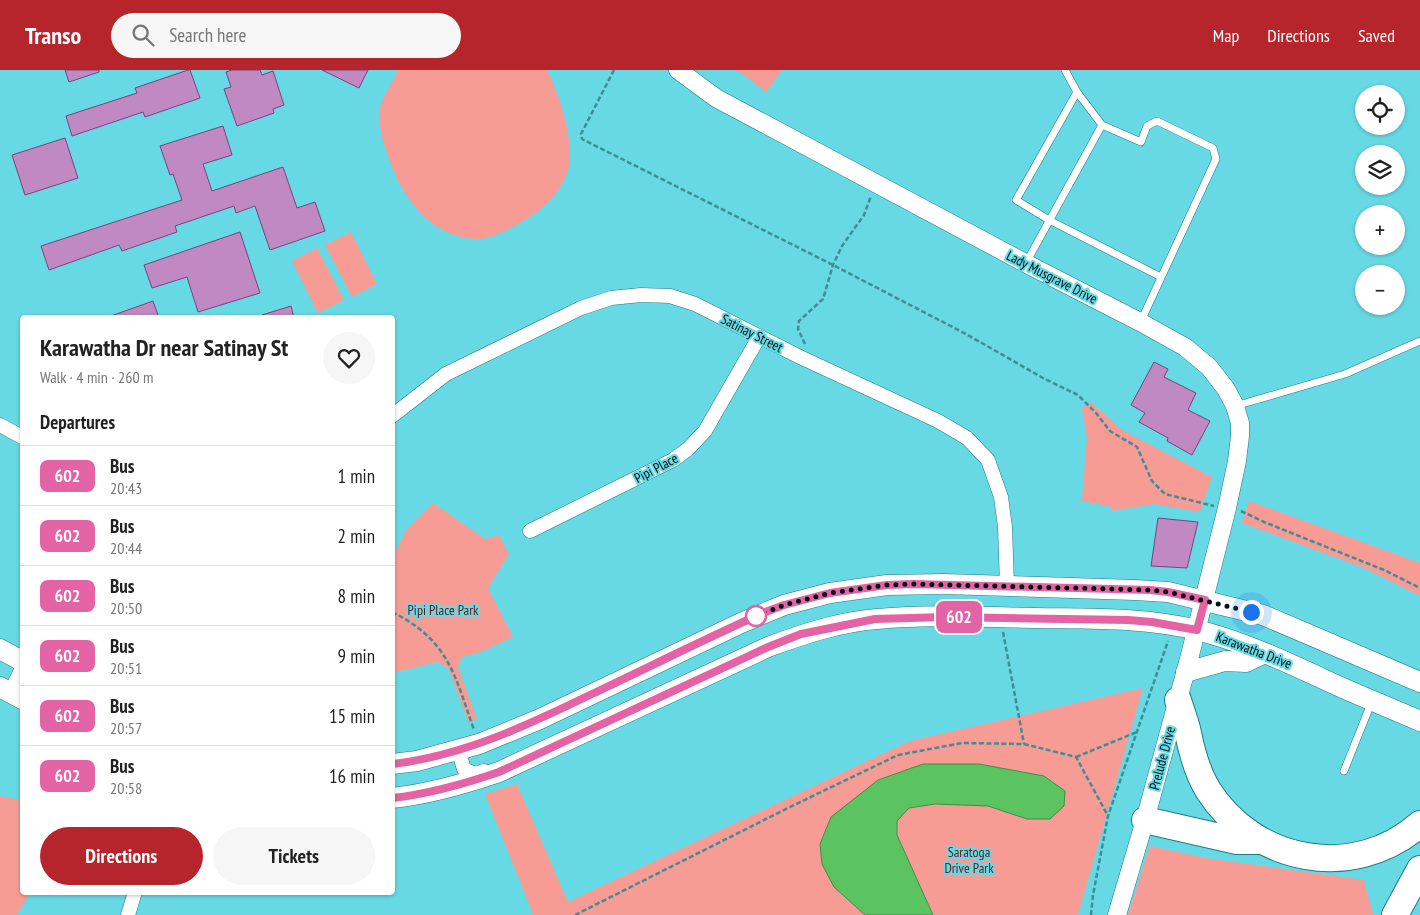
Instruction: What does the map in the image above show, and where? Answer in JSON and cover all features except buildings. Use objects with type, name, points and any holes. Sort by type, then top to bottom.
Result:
[{"type":"highway","points":[[1178,700],[1194,760],[1208,790],[1231,818],[1261,841],[1291,853],[1321,858],[1337,858],[1354,856],[1381,848],[1420,824]]},
{"type":"highway","points":[[1145,820],[1237,841],[1261,841]]},
{"type":"highway","points":[[1396,915],[1420,869]]},
{"type":"main road","points":[[395,764],[417,761],[540,719],[741,623],[784,605],[830,593],[887,585],[1007,586],[1168,592],[1262,615],[1420,682]]},
{"type":"main road","name":"Karawatha Drive","points":[[395,798],[423,794],[462,785],[499,772],[768,647],[801,634],[875,619],[916,617],[1108,619],[1171,625],[1197,630],[1286,661],[1420,721]]},
{"type":"main road","points":[[0,649],[20,660]]},
{"type":"main road","points":[[1186,672],[1225,661],[1246,662],[1265,653]]},
{"type":"street","name":"Lady Musgrave Drive","points":[[678,70],[716,98],[1025,264],[1140,322],[1185,347],[1209,367],[1226,389],[1235,406],[1240,424],[1240,436],[1227,508],[1205,600]]},
{"type":"street","name":"Satinay Street","points":[[395,414],[446,374],[581,308],[611,298],[641,295],[670,296],[695,304],[800,357],[938,421],[968,438],[988,460],[1001,498],[1006,535],[1007,586]]},
{"type":"street","name":"Pipi Place","points":[[530,532],[673,460],[688,449],[705,431],[758,336]]},
{"type":"street","points":[[0,425],[20,435]]},
{"type":"street","name":"Prelude Drive","points":[[1116,915],[1145,820],[1205,600]]},
{"type":"street","points":[[11,693],[20,673]]},
{"type":"street","points":[[472,741],[460,756],[460,761],[464,769],[475,774],[514,759],[535,756]]},
{"type":"street","points":[[128,915],[134,895]]},
{"type":"lane","points":[[1065,70],[1077,92],[1102,125],[1140,142],[1147,126],[1157,121],[1213,148],[1216,159],[1140,322]]},
{"type":"lane","points":[[1077,92],[1016,200],[1050,220],[1161,277]]},
{"type":"lane","points":[[1025,264],[1102,125]]},
{"type":"lane","points":[[1235,406],[1345,374],[1420,341]]},
{"type":"lane","points":[[1344,771],[1372,701]]},
{"type":"path","points":[[614,70],[581,134],[582,139],[833,265],[1078,395],[1096,412],[1110,431],[1137,447],[1152,481],[1165,494],[1242,511],[1264,522],[1384,570],[1420,588]]},
{"type":"path","points":[[800,357],[806,345],[798,329],[799,322],[824,298],[833,265],[842,246],[864,215],[876,183]]},
{"type":"path","points":[[395,614],[419,628],[442,651],[451,666],[472,741]]},
{"type":"path","points":[[1001,618],[1024,744]]},
{"type":"path","points":[[1091,915],[1091,906],[1108,816],[1167,646],[1171,625]]},
{"type":"path","points":[[575,915],[898,754],[962,743],[1024,744],[1076,756],[1137,732]]},
{"type":"path","points":[[1076,756],[1108,816]]},
{"type":"green space","points":[[398,70],[547,70],[563,112],[570,146],[569,164],[565,179],[551,199],[541,209],[519,224],[501,233],[484,238],[461,237],[435,225],[424,216],[405,193],[398,180],[380,130],[379,115],[381,103]]},
{"type":"green space","points":[[735,70],[782,70],[766,92]]},
{"type":"green space","points":[[351,232],[377,284],[352,297],[325,245]]},
{"type":"green space","points":[[317,248],[344,300],[318,313],[292,261]]},
{"type":"green space","points":[[1091,402],[1122,430],[1212,477],[1200,512],[1154,504],[1112,511],[1112,507],[1082,501],[1087,438],[1082,408]]},
{"type":"green space","points":[[1249,501],[1420,563],[1420,596],[1364,568],[1242,523]]},
{"type":"green space","name":"Pipi Place Park","points":[[433,503],[485,539],[499,535],[509,554],[488,588],[513,637],[481,652],[462,657],[458,667],[477,719],[469,723],[448,668],[437,662],[395,672],[395,553],[406,530]]},
{"type":"green space","name":"Saratoga Drive Park","points":[[1143,688],[1078,915],[933,915],[897,835],[897,821],[908,808],[935,804],[988,806],[1027,819],[1065,791],[1044,776],[979,764],[924,764],[855,906],[865,915],[531,915],[533,914],[485,794],[517,784],[568,902],[910,741]]},
{"type":"green space","points":[[0,796],[20,800],[20,895],[29,895],[17,915],[0,915]]},
{"type":"green space","points":[[1150,846],[1206,858],[1364,880],[1373,915],[1128,915]]},
{"type":"shaded area","points":[[923,764],[979,764],[1044,776],[1065,791],[1064,806],[1050,819],[1027,819],[988,806],[935,804],[909,808],[897,821],[897,835],[933,915],[865,915],[834,887],[822,864],[820,844],[831,817],[878,780]]},
{"type":"bus line","name":"602","points":[[395,764],[417,761],[479,744],[540,719],[763,613],[784,605],[830,593],[858,588],[913,584],[1151,590],[1205,600],[1197,630],[1152,622],[1099,618],[916,617],[875,619],[801,634],[702,677],[584,734],[499,772],[462,785],[423,794],[395,798]]},
{"type":"route","points":[[756,616],[752,618],[784,605],[830,593],[858,588],[913,584],[1151,590],[1168,592],[1251,612]]}]
